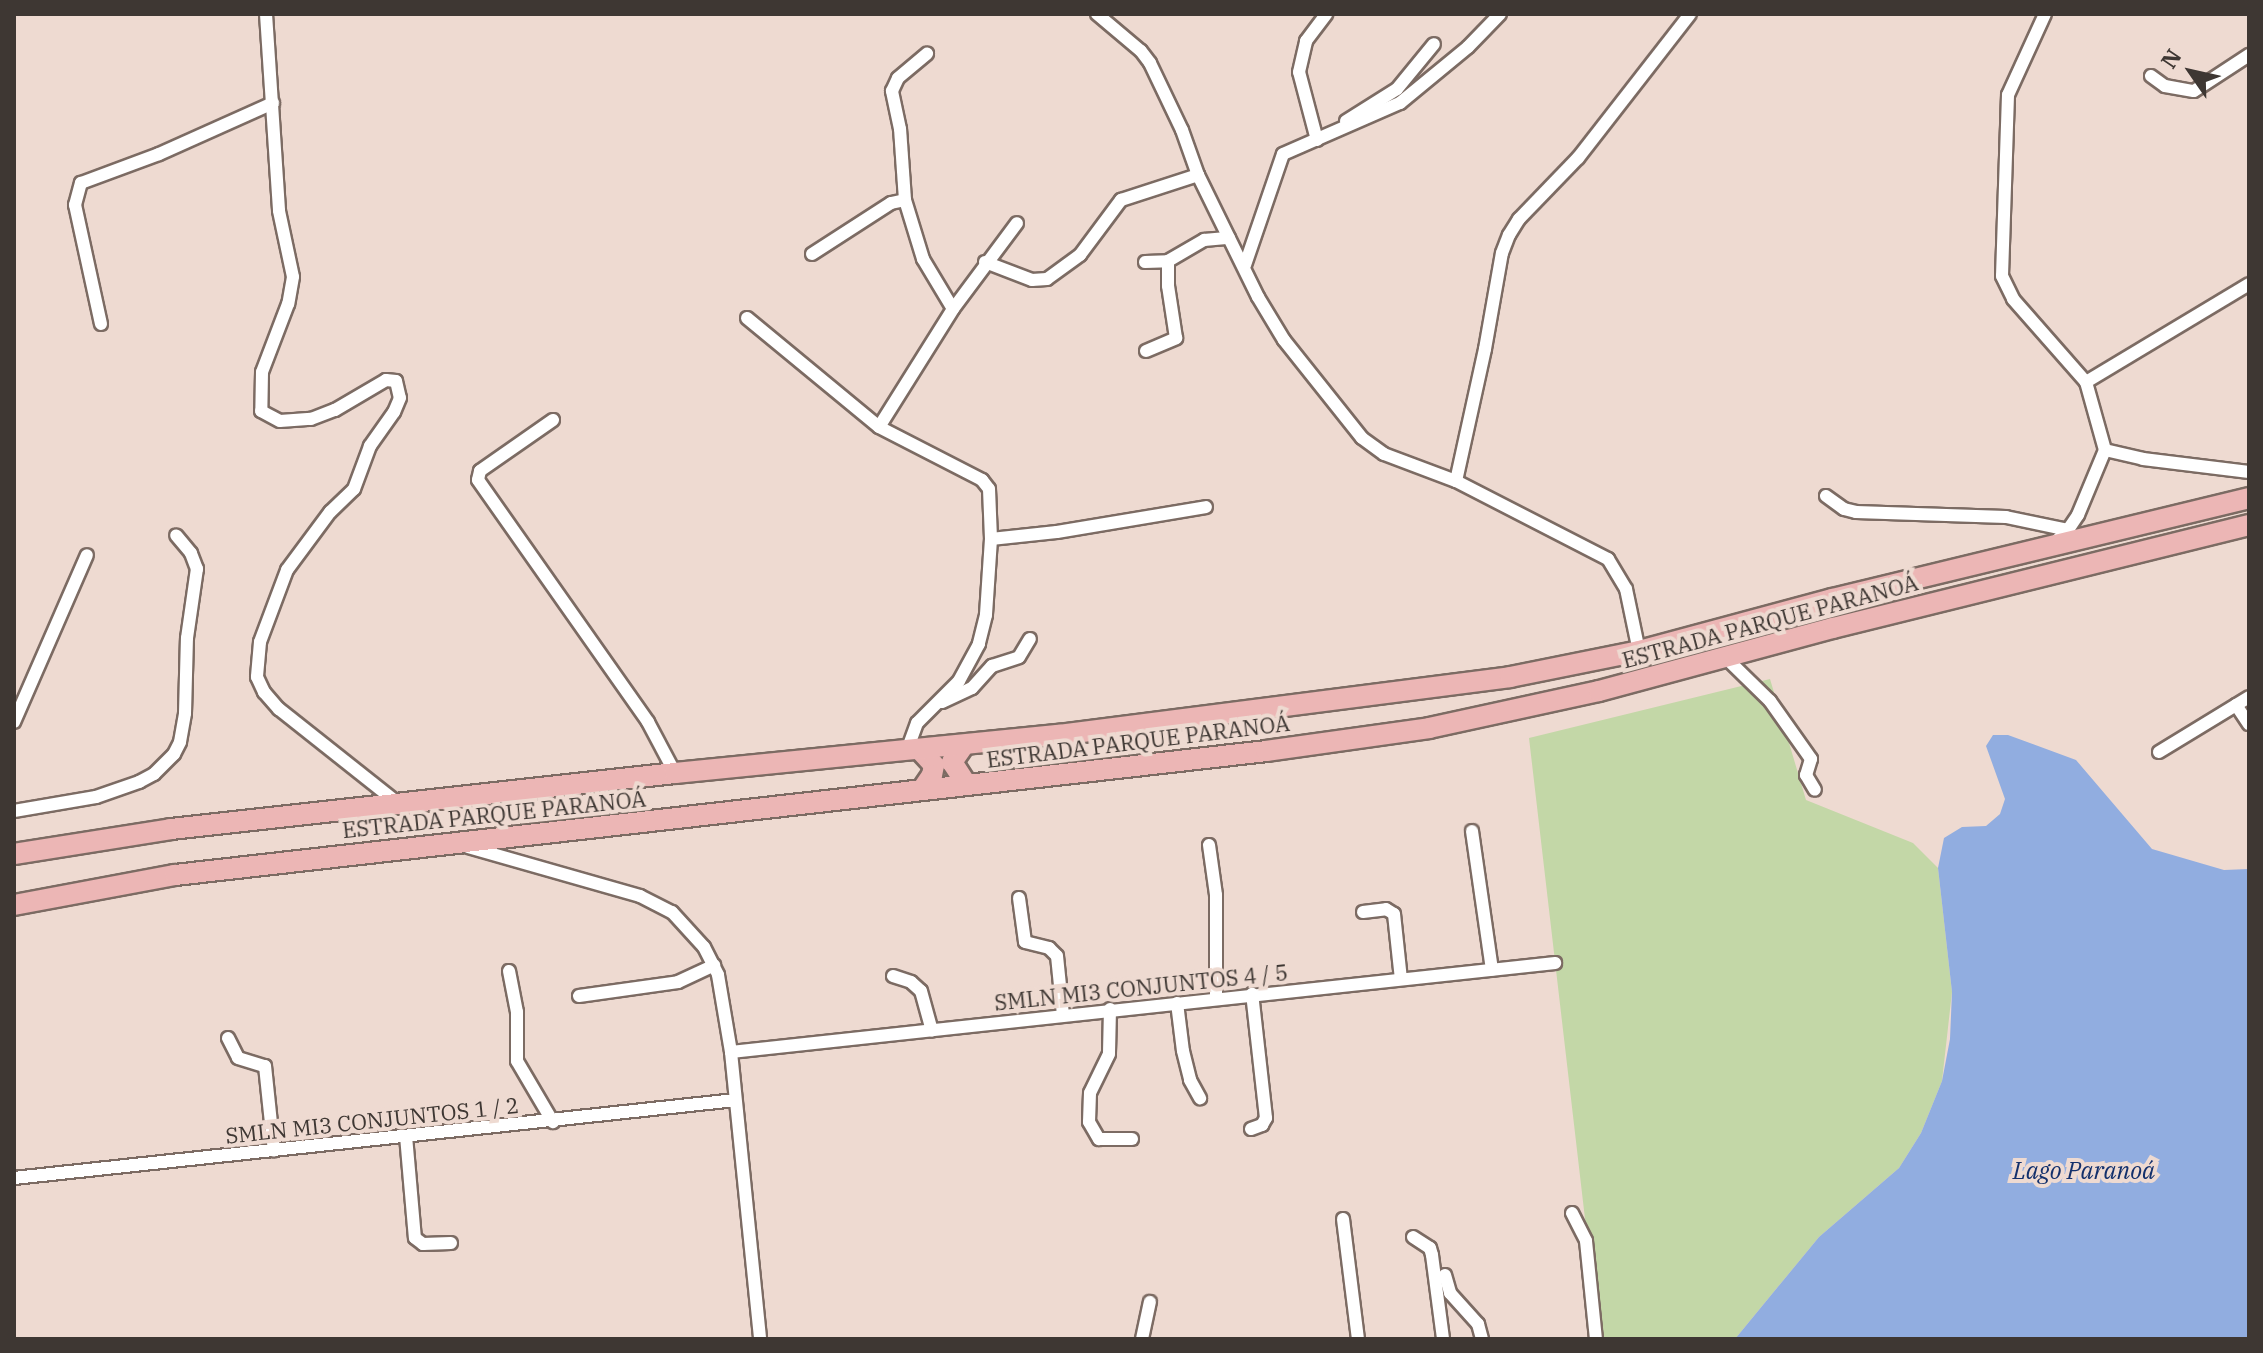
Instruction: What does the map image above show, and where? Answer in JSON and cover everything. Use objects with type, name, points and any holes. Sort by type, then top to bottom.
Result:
[{"type":"main road","name":"ESTRADA PARQUE PARANOÁ","points":[[14,854],[128,835],[675,773],[964,745],[1510,677],[1639,651],[1832,599],[2249,498]]},
{"type":"main road","name":"ESTRADA PARQUE PARANOÁ","points":[[14,905],[63,893],[175,875],[967,785],[1415,730],[1544,705],[1833,628],[2249,525]]},
{"type":"main road","points":[[1832,599],[1845,610],[1833,628]]},
{"type":"main road","points":[[964,745],[952,762],[967,785]]},
{"type":"main road","points":[[913,749],[934,765],[922,790]]},
{"type":"street","points":[[266,14],[279,211],[293,277],[288,304],[262,372],[261,411],[280,421],[311,419],[335,410],[386,380],[396,381],[400,398],[370,446],[354,489],[330,512],[287,570],[260,642],[257,677],[264,692],[279,709],[399,804]]},
{"type":"street","points":[[1097,14],[1150,63],[1182,130],[1198,175],[1245,265],[1258,297],[1284,340],[1362,438],[1384,454],[1456,481],[1608,559],[1626,589],[1639,651]]},
{"type":"street","points":[[1317,140],[1299,72],[1306,41],[1326,14]]},
{"type":"street","points":[[1245,265],[1279,158],[1287,151],[1400,103],[1468,47],[1500,14]]},
{"type":"street","points":[[1456,481],[1502,253],[1509,235],[1519,219],[1578,158],[1690,14]]},
{"type":"street","points":[[2044,550],[2068,530],[2105,450],[2086,382],[2013,299],[2002,276],[2008,95],[2045,14]]},
{"type":"street","points":[[1335,131],[1397,89],[1434,44]]},
{"type":"street","points":[[927,54],[898,78],[892,91],[900,129],[905,200],[923,259],[953,309]]},
{"type":"street","points":[[2151,76],[2165,86],[2194,91],[2249,55]]},
{"type":"street","points":[[101,324],[75,205],[81,183],[159,154],[273,103]]},
{"type":"street","points":[[985,262],[1032,280],[1047,279],[1080,255],[1121,200],[1198,175]]},
{"type":"street","points":[[812,254],[891,203],[905,200]]},
{"type":"street","points":[[879,427],[953,309],[1017,223]]},
{"type":"street","points":[[1145,262],[1168,261],[1204,240],[1229,238]]},
{"type":"street","points":[[1146,351],[1176,338],[1168,294],[1168,261]]},
{"type":"street","points":[[2086,382],[2249,284]]},
{"type":"street","points":[[747,318],[879,427],[985,483],[989,489],[991,539],[986,615],[979,644],[966,672],[917,723],[913,749]]},
{"type":"street","points":[[553,420],[480,471],[478,480],[648,722],[675,773]]},
{"type":"street","points":[[2105,450],[2143,459],[2249,472]]},
{"type":"street","points":[[1826,496],[1844,509],[1856,512],[2006,517],[2068,530]]},
{"type":"street","points":[[991,539],[1057,532],[1206,507]]},
{"type":"street","points":[[14,811],[96,797],[139,782],[154,774],[174,754],[180,742],[185,713],[187,638],[197,569],[191,553],[176,535]]},
{"type":"street","points":[[14,722],[87,555]]},
{"type":"street","points":[[935,705],[972,688],[992,666],[1019,657],[1030,639]]},
{"type":"street","points":[[1725,657],[1770,701],[1811,759],[1806,775],[1815,790]]},
{"type":"street","points":[[2159,752],[2249,697]]},
{"type":"street","points":[[2236,705],[2249,724]]},
{"type":"street","points":[[1472,831],[1492,970]]},
{"type":"street","points":[[518,858],[522,835]]},
{"type":"street","points":[[449,842],[518,858],[656,902],[689,928],[714,965],[721,986],[731,1052],[760,1339]]},
{"type":"street","points":[[1209,845],[1216,895],[1216,999]]},
{"type":"street","points":[[1019,898],[1025,942],[1049,948],[1057,956],[1063,1015]]},
{"type":"street","points":[[1363,912],[1386,909],[1394,914],[1401,979]]},
{"type":"street","name":"SMLN MI3 CONJUNTOS 4 / 5","points":[[731,1052],[1555,963]]},
{"type":"street","points":[[579,996],[678,982],[714,965]]},
{"type":"street","points":[[509,971],[517,1012],[517,1061],[553,1122]]},
{"type":"street","points":[[893,976],[911,982],[921,991],[932,1031]]},
{"type":"street","points":[[1251,1129],[1262,1125],[1266,1118],[1252,994]]},
{"type":"street","points":[[1177,1003],[1186,1063],[1200,1098]]},
{"type":"street","points":[[1110,1009],[1109,1054],[1090,1093],[1087,1113],[1099,1139],[1132,1139]]},
{"type":"street","points":[[228,1038],[238,1058],[265,1066],[274,1151]]},
{"type":"street","name":"SMLN MI3 CONJUNTOS 1 / 2","points":[[14,1178],[735,1100]]},
{"type":"street","points":[[406,1136],[415,1238],[420,1243],[451,1243]]},
{"type":"street","points":[[1572,1213],[1586,1241],[1596,1339]]},
{"type":"street","points":[[1343,1219],[1358,1339]]},
{"type":"street","points":[[1413,1237],[1430,1248],[1443,1339]]},
{"type":"street","points":[[1445,1275],[1450,1293],[1478,1324],[1482,1339]]},
{"type":"street","points":[[1142,1339],[1143,1322],[1150,1302]]},
{"type":"green space","points":[[1770,679],[1806,800],[1913,843],[1938,868],[1952,992],[1942,1081],[1921,1133],[1899,1168],[1819,1237],[1735,1339],[1599,1339],[1529,738]]},
{"type":"water","name":"Lago Paranoá","points":[[1993,735],[2008,735],[2076,760],[2152,849],[2224,870],[2249,869],[2249,1339],[1735,1339],[1819,1237],[1899,1168],[1921,1133],[1942,1081],[1950,1039],[1952,992],[1938,868],[1944,838],[1962,827],[1986,826],[2000,814],[2005,799],[1986,746]]}]
